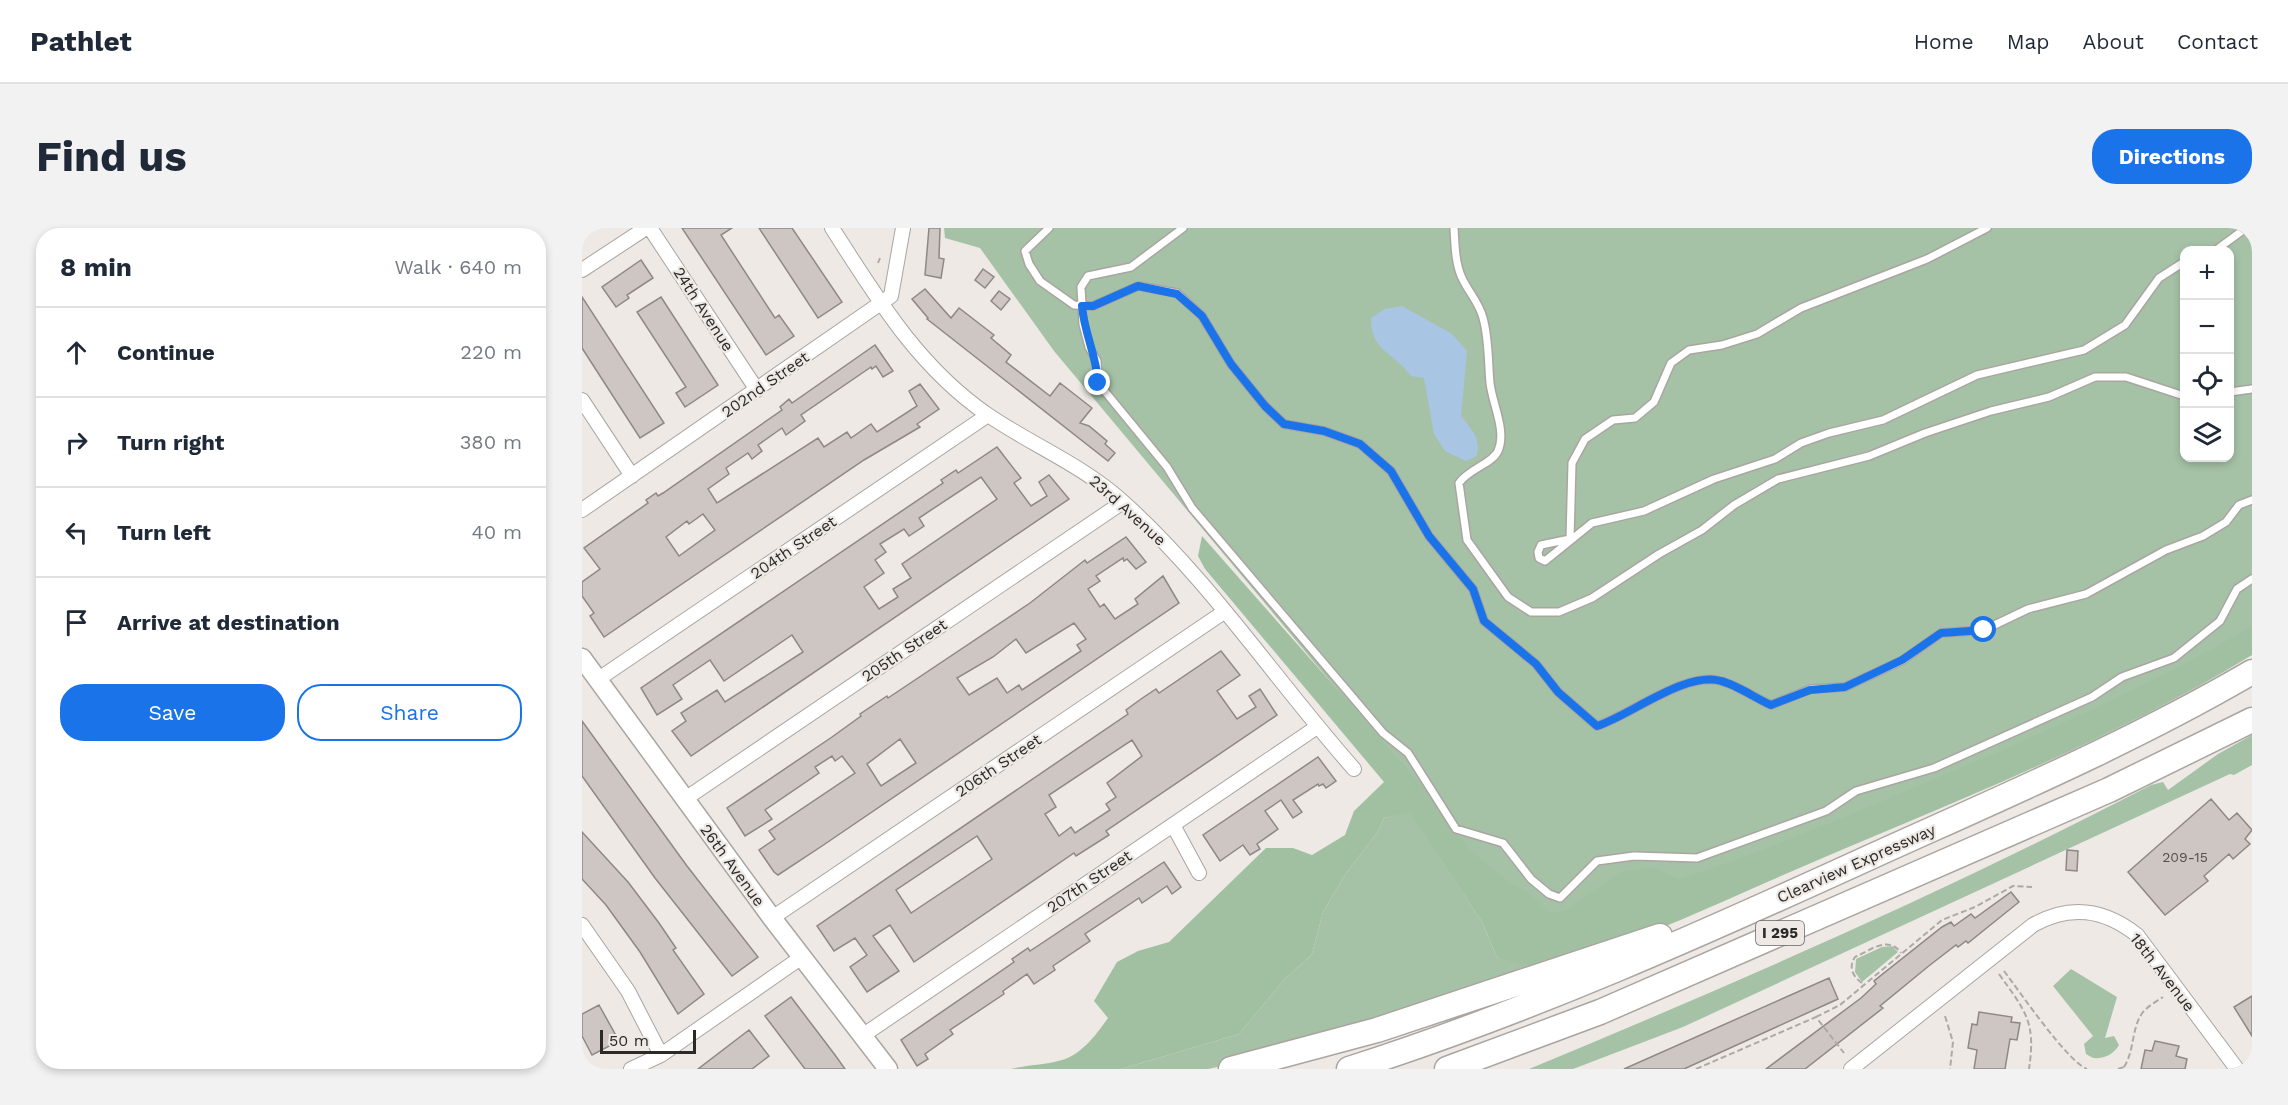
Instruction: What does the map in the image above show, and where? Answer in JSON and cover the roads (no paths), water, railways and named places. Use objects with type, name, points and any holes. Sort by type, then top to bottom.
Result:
[{"type":"highway","name":"Clearview Expressway","points":[[1349,1069],[1501,1018],[1589,982],[1914,838],[2111,747],[2201,702],[2252,672]]},
{"type":"highway","name":"Clearview Expressway","points":[[1447,1069],[1600,1012],[2109,789],[2252,720]]},
{"type":"highway","points":[[1492,1069],[1681,989],[2109,789]]},
{"type":"highway","points":[[1232,1069],[1377,1030],[1646,942],[1914,838]]},
{"type":"street","points":[[582,270],[648,228]]},
{"type":"street","name":"24th Avenue","points":[[648,228],[757,390]]},
{"type":"street","name":"23rd Avenue","points":[[832,228],[881,303],[932,369],[988,415],[1093,476],[1123,502],[1168,546],[1354,769]]},
{"type":"street","name":"202nd Street","points":[[582,510],[891,296],[903,228]]},
{"type":"street","points":[[582,400],[632,476]]},
{"type":"street","name":"204th Street","points":[[597,680],[988,415]]},
{"type":"street","name":"205th Street","points":[[685,799],[1123,502]]},
{"type":"street","name":"206th Street","points":[[772,918],[1224,612]]},
{"type":"street","name":"26th Avenue","points":[[582,658],[772,918],[888,1069]]},
{"type":"street","name":"207th Street","points":[[862,1036],[1317,727]]},
{"type":"street","points":[[1173,825],[1199,873]]},
{"type":"street","name":"18th Avenue","points":[[1851,1069],[2033,926],[2054,915],[2081,911],[2101,914],[2122,923],[2137,935],[2237,1069]]},
{"type":"street","points":[[582,925],[628,991],[661,1055]]},
{"type":"street","points":[[631,1069],[661,1055],[802,957]]},
{"type":"lane","points":[[1049,228],[1024,251],[1040,281],[1074,305],[1082,306],[1093,306],[1138,286],[1177,294],[1202,316],[1231,364],[1265,406],[1284,424],[1324,431],[1360,444],[1391,471],[1429,536],[1473,589],[1484,621],[1536,664],[1558,692],[1597,726],[1612,721],[1678,687],[1703,679],[1722,681],[1771,705],[1810,690],[1845,687],[1902,660],[1941,633],[1984,630],[2028,609],[2086,594],[2166,549],[2203,536],[2226,522],[2239,505],[2252,500]]},
{"type":"lane","points":[[1183,228],[1131,267],[1088,276],[1081,287],[1086,335],[1097,361],[1098,383],[1167,467],[1199,517],[1383,733],[1408,753],[1456,830],[1503,843],[1531,879],[1549,894],[1560,898],[1597,861],[1634,856],[1697,858],[1827,811],[1856,791],[1934,768],[2092,697],[2122,677],[2174,658],[2220,621],[2238,589],[2252,579]]},
{"type":"lane","points":[[1454,228],[1457,263],[1462,279],[1477,299],[1484,320],[1490,385],[1500,432],[1498,452],[1485,464],[1467,472],[1459,483],[1462,521],[1467,540],[1508,597],[1531,612],[1559,612],[1592,598],[1659,554],[1702,530],[1734,505],[1778,479],[1869,456],[1936,429],[2049,397],[2095,377],[2126,377],[2180,395]]},
{"type":"lane","points":[[1987,228],[1927,259],[1801,308],[1757,334],[1722,345],[1689,350],[1671,363],[1654,402],[1635,418],[1613,420],[1585,439],[1572,463],[1570,539],[1592,523],[1644,511],[1714,479],[1774,459],[1820,436],[1883,420],[1977,375],[2084,350],[2125,325],[2158,278],[2180,264]]},
{"type":"lane","points":[[2221,246],[2246,228]]},
{"type":"lane","points":[[2234,391],[2252,389]]},
{"type":"water","points":[[1402,306],[1452,334],[1467,351],[1461,416],[1477,439],[1477,456],[1466,461],[1445,451],[1434,434],[1424,378],[1411,376],[1374,338],[1371,318],[1385,309]]}]
